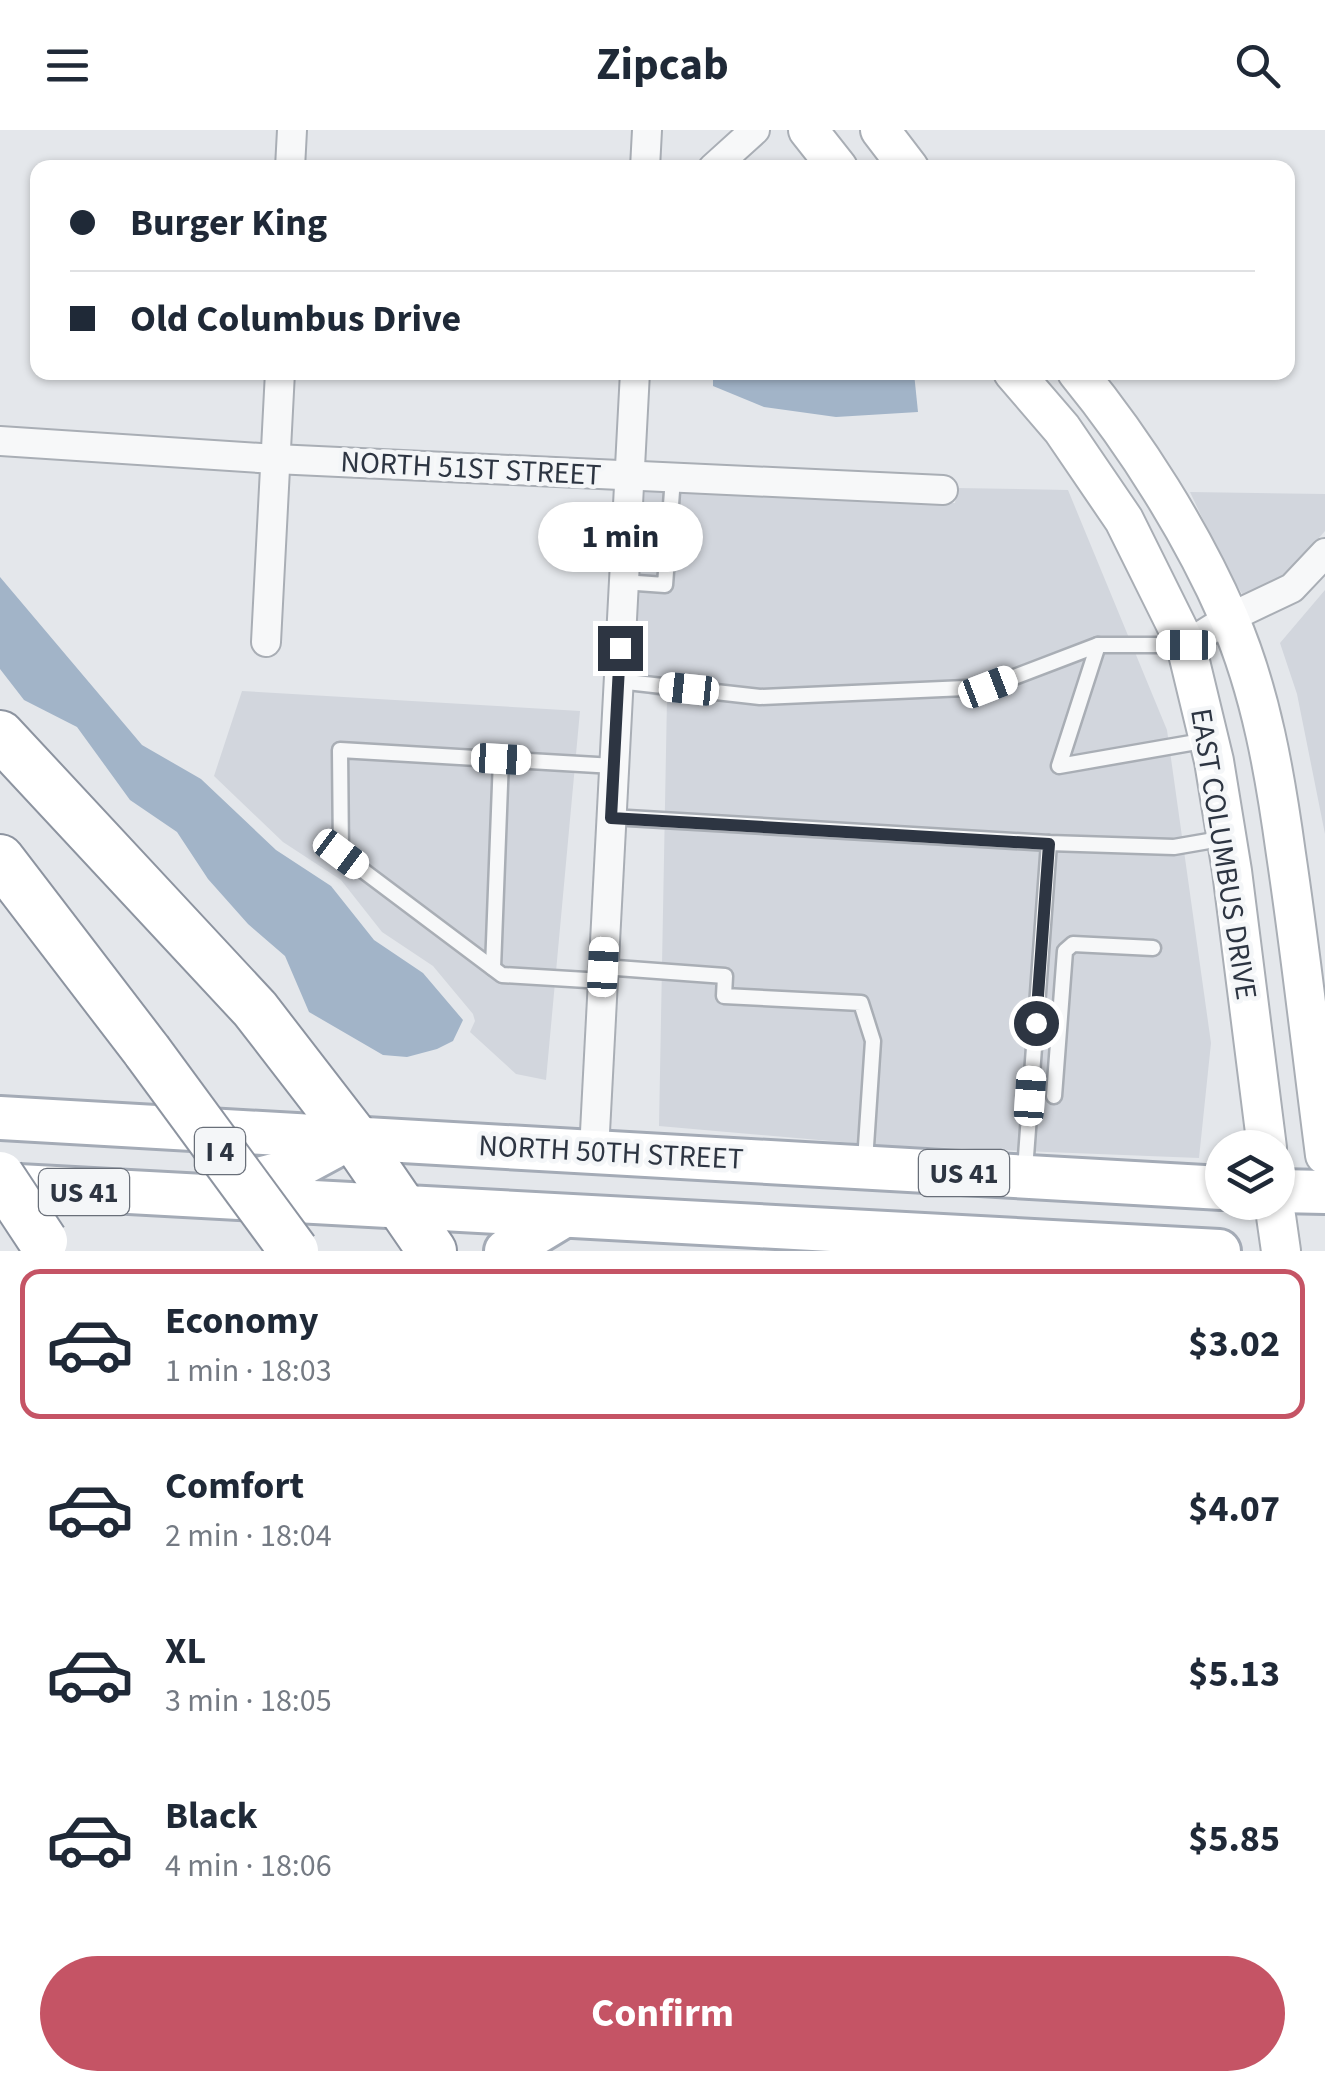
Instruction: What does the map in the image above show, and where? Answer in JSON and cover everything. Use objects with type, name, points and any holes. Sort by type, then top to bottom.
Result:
[{"type":"highway","points":[[0,734],[255,1010],[354,1136],[432,1251]]},
{"type":"highway","name":"I 4","points":[[0,858],[294,1251]]},
{"type":"highway","points":[[0,1176],[48,1251]]},
{"type":"main road","points":[[808,130],[832,160]]},
{"type":"main road","points":[[880,130],[904,160]]},
{"type":"main road","name":"EAST COLUMBUS DRIVE","points":[[1020,380],[1062,430],[1124,520],[1186,645],[1227,838],[1265,1130]]},
{"type":"main road","name":"EAST COLUMBUS DRIVE","points":[[1084,380],[1170,504],[1229,618],[1262,720],[1307,957],[1325,1156]]},
{"type":"main road","name":"NORTH 50TH STREET","points":[[0,1118],[1205,1187]]},
{"type":"main road","points":[[169,1197],[236,1186],[290,1171],[354,1136]]},
{"type":"main road","name":"US 41","points":[[0,1186],[562,1216],[852,1242],[1219,1251]]},
{"type":"main road","points":[[1295,1191],[1325,1192]]},
{"type":"main road","points":[[506,1251],[562,1216]]},
{"type":"main road","points":[[1277,1220],[1281,1251]]},
{"type":"street","points":[[290,160],[292,130]]},
{"type":"street","points":[[645,160],[647,130]]},
{"type":"street","points":[[722,160],[755,130]]},
{"type":"street","points":[[266,642],[280,380]]},
{"type":"street","points":[[594,1152],[635,380]]},
{"type":"street","name":"NORTH 51ST STREET","points":[[0,441],[943,490]]},
{"type":"street","points":[[1186,645],[1229,618],[1292,588],[1325,553]]},
{"type":"lane","points":[[623,582],[665,585],[673,478]]},
{"type":"lane","points":[[618,681],[760,697],[988,687],[1098,645],[1186,645]]},
{"type":"lane","points":[[1098,645],[1059,766],[1209,740]]},
{"type":"lane","points":[[614,766],[340,750],[341,854],[502,975],[725,976],[724,996],[862,1003],[873,1041],[864,1167]]},
{"type":"lane","points":[[493,968],[501,759]]},
{"type":"lane","points":[[611,818],[1049,844],[1174,847],[1227,838]]},
{"type":"lane","points":[[1024,1176],[1049,844]]},
{"type":"lane","points":[[1054,1096],[1064,952],[1073,944],[1153,948]]},
{"type":"shaded area","points":[[957,488],[1068,490],[1167,730],[1211,1043],[1199,1158],[876,1145],[659,1126],[667,698],[631,690],[645,489],[955,503]]},
{"type":"shaded area","points":[[1190,492],[1325,494],[1325,531],[1284,578],[1244,597]]},
{"type":"shaded area","points":[[1325,590],[1325,834],[1297,694],[1280,643]]},
{"type":"shaded area","points":[[242,691],[580,711],[546,1080],[516,1074],[470,1032],[475,1021],[473,1014],[433,966],[382,932],[341,880],[283,842],[214,776]]},
{"type":"water","points":[[713,380],[915,380],[918,412],[836,417],[764,407],[713,386]]},
{"type":"water","points":[[0,577],[142,745],[201,779],[276,850],[331,886],[374,940],[423,973],[463,1020],[453,1041],[407,1057],[383,1055],[309,1012],[285,956],[248,924],[208,879],[177,832],[130,800],[77,727],[24,700],[0,669]]},
{"type":"route","points":[[620,648],[611,818],[1049,844],[1036,1023]]}]
